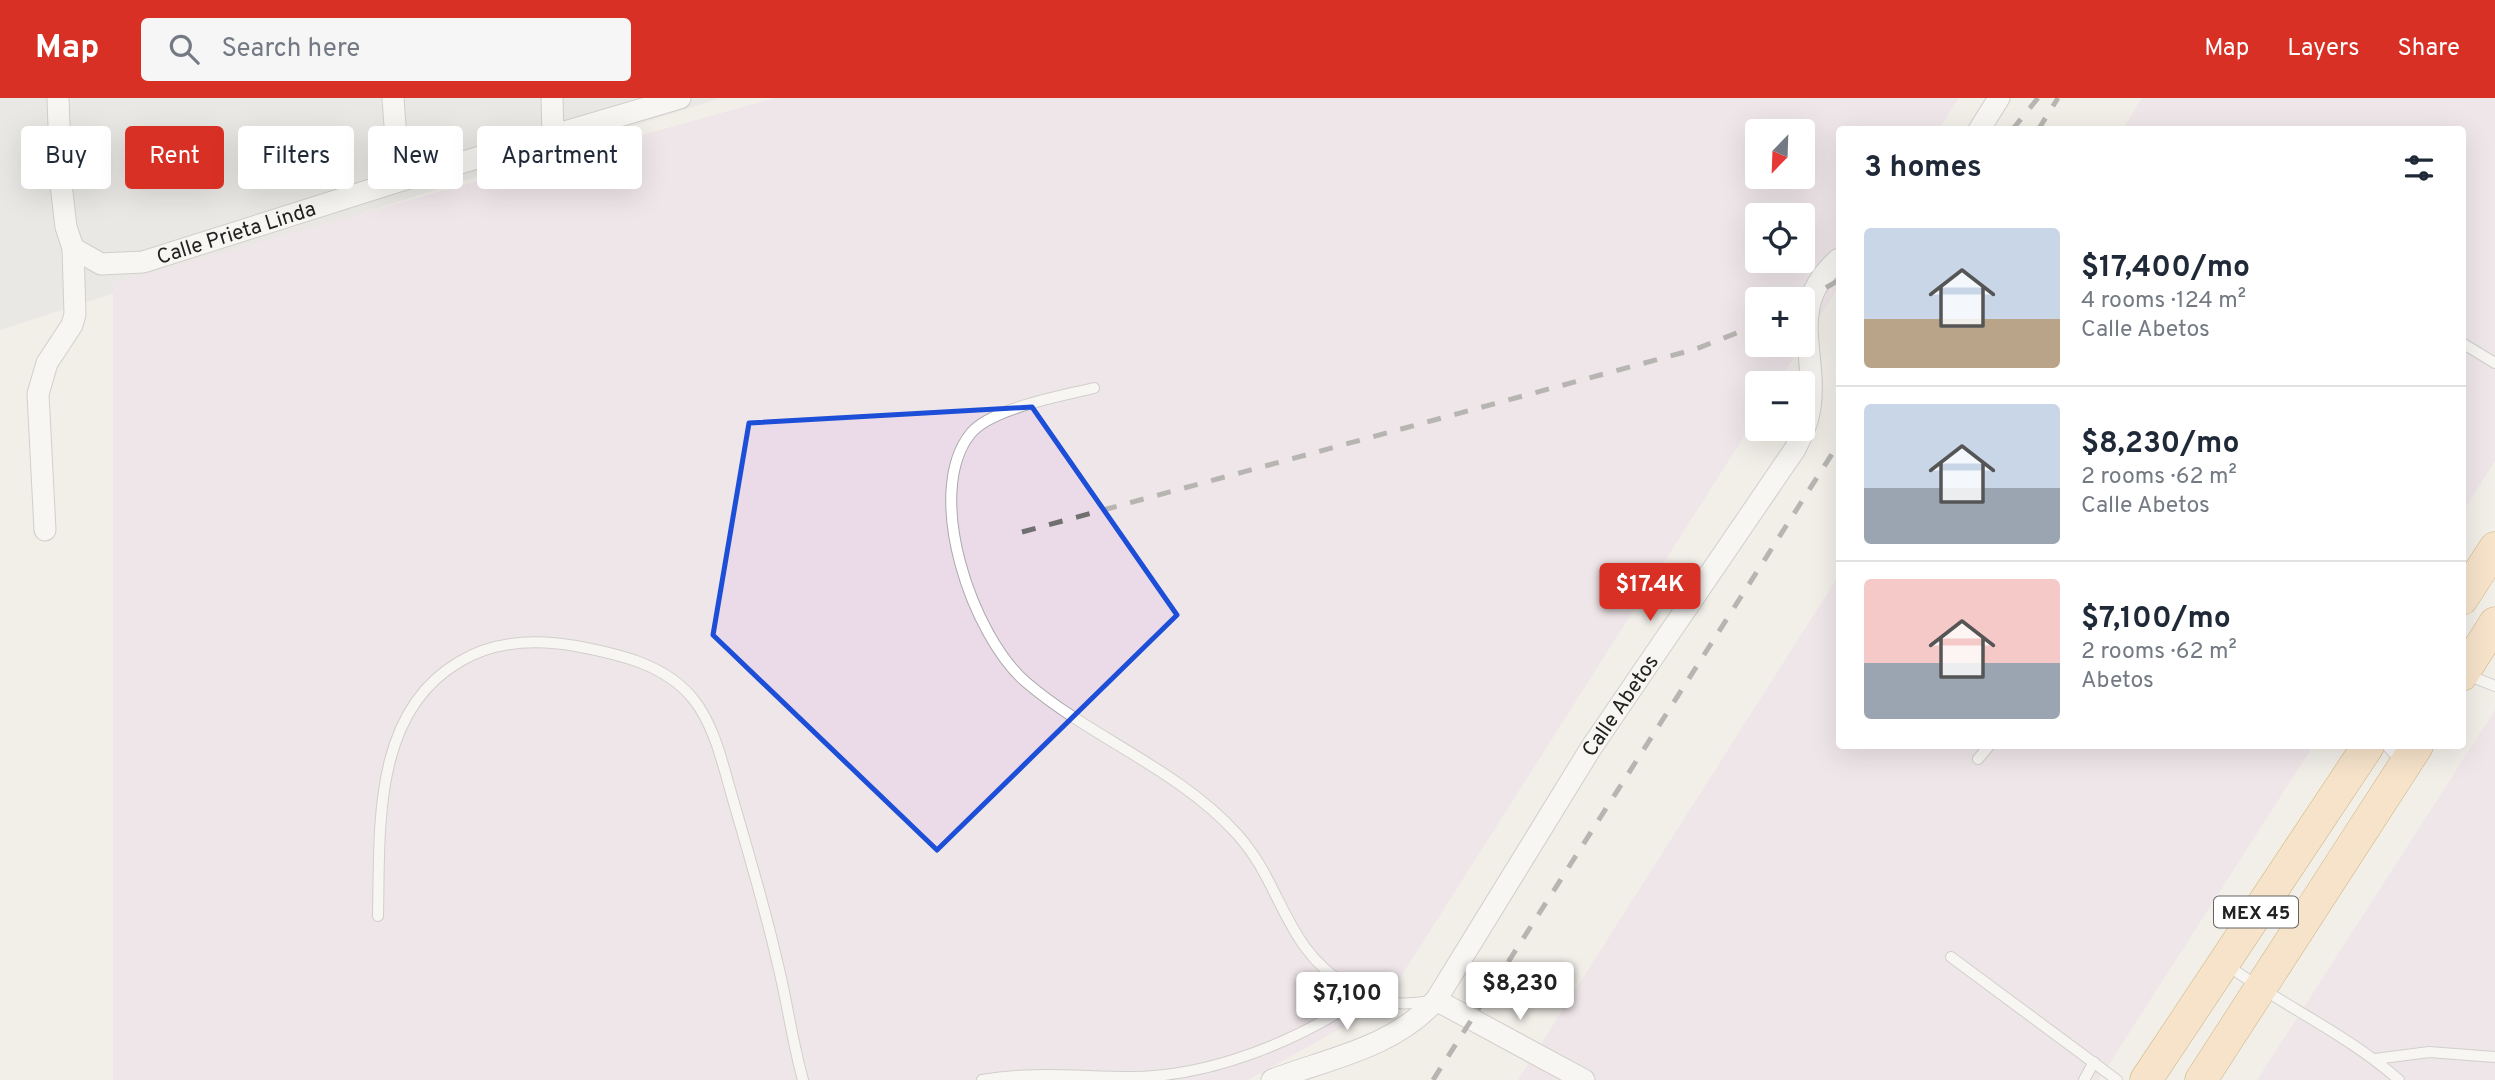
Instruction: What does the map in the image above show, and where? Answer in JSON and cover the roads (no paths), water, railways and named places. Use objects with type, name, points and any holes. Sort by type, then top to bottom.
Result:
[{"type":"main road","points":[[2466,593],[2495,548]]},
{"type":"main road","points":[[2466,669],[2495,623]]},
{"type":"main road","name":"MEX 45","points":[[2146,1080],[2366,749]]},
{"type":"main road","name":"MEX 45","points":[[2201,1080],[2260,989],[2403,752]]},
{"type":"street","points":[[45,530],[38,394],[47,363],[72,325],[75,314],[74,248],[66,228],[61,184],[58,98]]},
{"type":"street","points":[[393,98],[395,126]]},
{"type":"street","points":[[552,98],[553,126]]},
{"type":"street","name":"Calle Prieta Linda","points":[[589,126],[680,98]]},
{"type":"street","points":[[1982,126],[1999,98]]},
{"type":"street","name":"Calle Prieta Linda","points":[[74,248],[101,264],[143,262],[374,189]]},
{"type":"street","name":"Calle Abetos","points":[[1272,1080],[1391,1038],[1417,1021],[1436,1000],[1591,748],[1795,449],[1807,426],[1811,406],[1806,337],[1814,286],[1822,274],[1836,262]]},
{"type":"street","points":[[1436,1000],[1584,1080]]},
{"type":"lane","points":[[2466,345],[2495,363]]},
{"type":"lane","points":[[1094,388],[991,419],[972,431],[954,465],[951,511],[955,544],[986,629],[1005,661],[1025,682],[1066,713],[1173,779],[1237,834],[1256,858],[1308,955],[1324,970],[1364,996],[1391,1005],[1436,1000]]},
{"type":"lane","points":[[378,916],[382,811],[390,761],[401,727],[423,688],[441,673],[471,655],[522,642],[557,643],[609,652],[646,664],[682,687],[695,701],[710,729],[767,922],[803,1080]]},
{"type":"lane","points":[[2466,675],[2495,686]]},
{"type":"lane","points":[[1978,759],[1986,749]]},
{"type":"lane","points":[[1951,957],[2117,1080]]},
{"type":"lane","points":[[2222,962],[2260,989],[2375,1059],[2399,1080]]},
{"type":"lane","points":[[982,1080],[1046,1073],[1132,1077],[1198,1068],[1228,1060],[1318,1024],[1364,996]]},
{"type":"lane","points":[[2375,1059],[2429,1052],[2495,1057]]},
{"type":"lane","points":[[2084,1080],[2094,1062]]},
{"type":"railway","points":[[2015,126],[2038,98]]},
{"type":"railway","points":[[2040,126],[2058,98]]},
{"type":"railway","points":[[1815,294],[1836,282]]},
{"type":"railway","points":[[1022,532],[1696,349],[1745,330]]},
{"type":"railway","points":[[1433,1080],[1836,448]]}]
